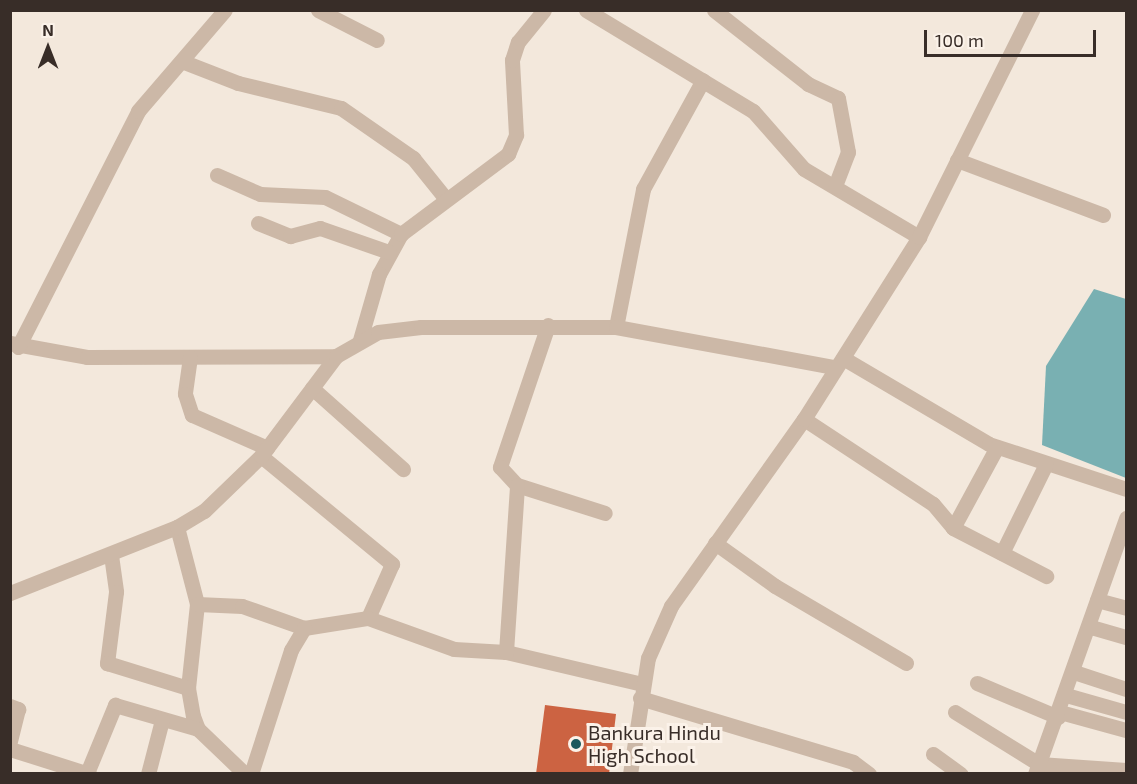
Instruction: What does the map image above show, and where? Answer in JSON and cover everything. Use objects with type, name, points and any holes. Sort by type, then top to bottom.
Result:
[{"type":"street","points":[[225,10],[184,62],[138,111],[14,345],[87,357],[336,356]]},
{"type":"street","points":[[318,10],[377,40]]},
{"type":"street","points":[[586,10],[763,118],[804,169],[919,237]]},
{"type":"street","points":[[714,10],[808,84],[838,98],[848,152],[835,186]]},
{"type":"street","points":[[630,774],[641,691],[671,606],[804,419],[919,237],[1032,10]]},
{"type":"street","points":[[360,340],[389,252],[401,234],[499,162],[513,145],[512,60],[536,12]]},
{"type":"street","points":[[184,62],[238,82],[341,108],[419,163],[446,199]]},
{"type":"street","points":[[616,327],[643,189],[703,80]]},
{"type":"street","points":[[957,160],[1103,214]]},
{"type":"street","points":[[218,175],[260,194],[325,197],[401,234]]},
{"type":"street","points":[[258,223],[290,236],[320,228],[389,252]]},
{"type":"street","points":[[548,325],[501,457],[502,472],[517,485],[605,513]]},
{"type":"street","points":[[10,593],[177,527],[218,500],[264,452],[336,356],[360,340],[397,328],[548,325],[616,327],[839,363],[997,447],[1126,489]]},
{"type":"street","points":[[190,357],[185,394],[192,415],[264,452],[392,564],[369,618]]},
{"type":"street","points":[[312,388],[403,468]]},
{"type":"street","points":[[804,419],[933,504],[953,528],[1046,576]]},
{"type":"street","points":[[953,528],[997,447]]},
{"type":"street","points":[[1002,553],[1046,464]]},
{"type":"street","points":[[506,652],[517,485]]},
{"type":"street","points":[[1037,769],[1066,695],[1126,518]]},
{"type":"street","points":[[177,527],[197,604],[188,688],[198,729]]},
{"type":"street","points":[[715,543],[775,586],[906,663]]},
{"type":"street","points":[[111,555],[116,592],[107,663],[188,688]]},
{"type":"street","points":[[1097,600],[1126,608]]},
{"type":"street","points":[[197,604],[242,606],[304,628],[369,618],[454,649],[506,652],[641,691],[853,762],[869,774]]},
{"type":"street","points":[[1090,627],[1126,637]]},
{"type":"street","points":[[251,774],[291,650],[304,628]]},
{"type":"street","points":[[1074,672],[1126,689]]},
{"type":"street","points":[[977,683],[1058,714],[1126,730]]},
{"type":"street","points":[[1066,695],[1126,712]]},
{"type":"street","points":[[10,749],[66,770],[88,773],[115,705],[198,729],[245,774]]},
{"type":"street","points":[[10,706],[18,709],[10,742]]},
{"type":"street","points":[[955,712],[1037,769],[1126,770]]},
{"type":"street","points":[[148,774],[162,720]]},
{"type":"street","points":[[933,754],[960,774]]},
{"type":"water","points":[[1094,289],[1126,299],[1126,478],[1042,445],[1046,366]]},
{"type":"building","name":"Bankura Hindu High School","points":[[545,705],[616,714],[609,774],[536,774]]},
{"type":"place","name":"Bankura Hindu High School","points":[[576,744]]}]
